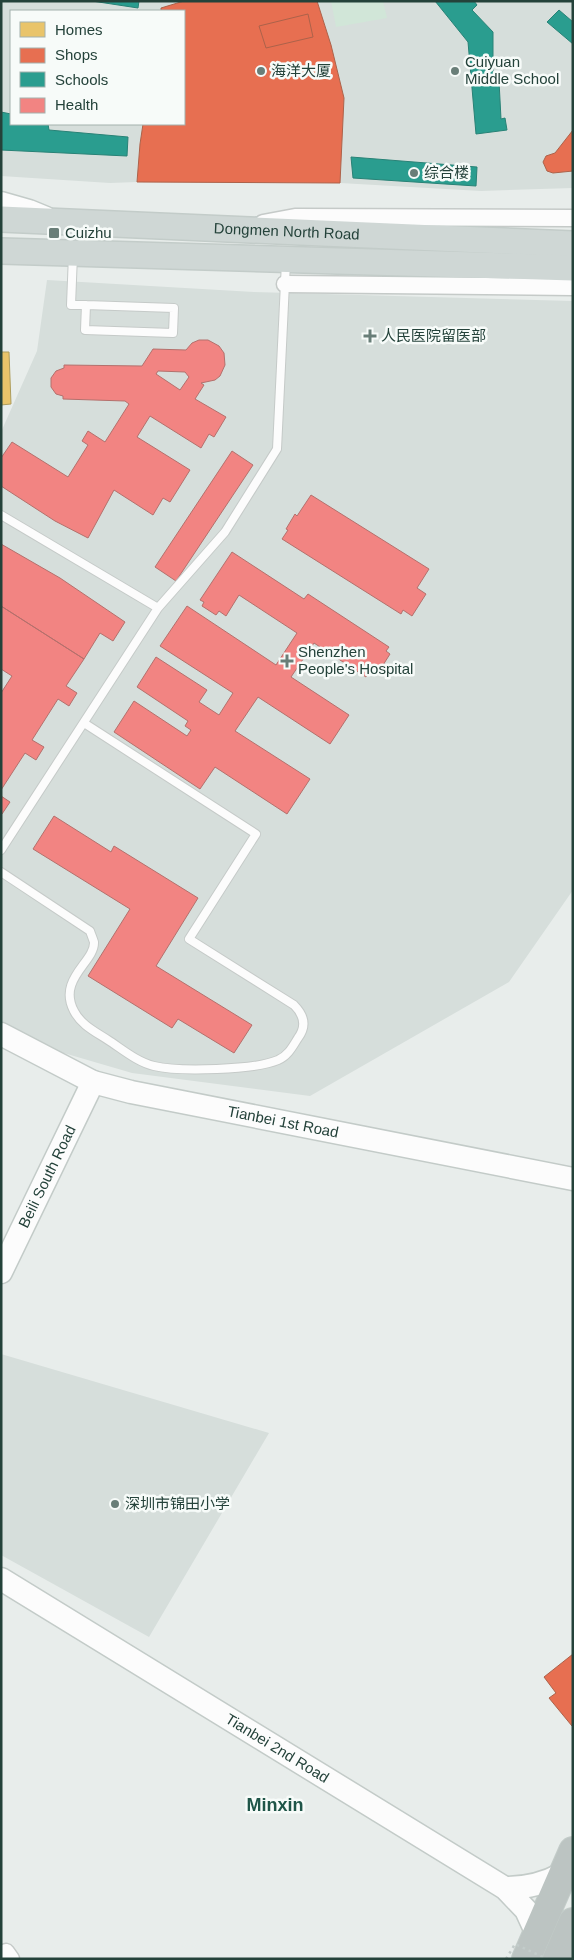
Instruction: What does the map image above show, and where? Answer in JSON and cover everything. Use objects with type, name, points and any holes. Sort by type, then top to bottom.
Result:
[{"type":"highway","points":[[526,1959],[568,1862]]},
{"type":"highway","points":[[557,1959],[573,1922]]},
{"type":"main road","name":"Dongmen North Road","points":[[1,219],[573,244]]},
{"type":"main road","points":[[429,238],[454,230],[476,226],[573,229]]},
{"type":"main road","name":"Dongmen North Road","points":[[1,251],[73,253],[286,272],[573,268]]},
{"type":"street","points":[[1,203],[29,211],[52,221]]},
{"type":"street","points":[[234,230],[295,217],[573,218]]},
{"type":"street","points":[[286,272],[573,287]]},
{"type":"street","name":"Tianbei 1st Road","points":[[1,1034],[93,1082],[131,1092],[573,1180]]},
{"type":"street","name":"Beili South Road","points":[[1,1272],[93,1082]]},
{"type":"street","name":"Tianbei 2nd Road","points":[[1,1579],[505,1888],[526,1910],[537,1934]]},
{"type":"street","points":[[505,1888],[522,1888],[536,1885],[568,1862]]},
{"type":"lane","points":[[73,253],[72,305],[86,305],[174,308],[173,333],[85,330],[86,305]]},
{"type":"lane","points":[[1,850],[158,608],[225,532],[277,449],[286,272]]},
{"type":"lane","points":[[1,515],[158,608]]},
{"type":"lane","points":[[1,872],[90,931],[94,943],[92,950],[74,977],[70,989],[73,1011],[89,1028],[140,1060],[153,1066],[166,1068],[239,1068],[276,1061],[284,1057],[303,1031],[303,1018],[300,1011],[294,1005],[189,939],[256,834],[84,723]]},
{"type":"path","points":[[506,1959],[515,1944],[547,1959]]},
{"type":"shaded area","points":[[1,1],[184,1],[161,8],[161,10],[10,10],[10,125],[143,125],[137,182],[110,183],[1,176]]},
{"type":"shaded area","name":"Cuiyuan Middle School","points":[[317,1],[573,1],[573,188],[481,191],[340,183],[344,98],[331,45]]},
{"type":"shaded area","name":"Shenzhen People's Hospital","points":[[47,280],[254,292],[573,301],[573,890],[509,982],[310,1096],[132,1073],[26,1042],[1,1028],[1,432],[37,351]]},
{"type":"shaded area","name":"深圳市锦田小学","points":[[1,1354],[269,1433],[149,1637],[1,1555]]},
{"type":"green space","points":[[331,1],[383,1],[387,18],[336,27]]},
{"type":"building: Homes","points":[[1,352],[9,352],[11,404],[1,405]]},
{"type":"building: Shops","name":"海洋大厦","points":[[184,1],[317,1],[331,45],[344,98],[340,183],[137,182],[143,125],[185,125],[185,10],[161,10],[161,8]]},
{"type":"building: Shops","points":[[308,14],[313,37],[266,48],[259,26]]},
{"type":"building: Shops","points":[[573,130],[573,171],[553,173],[547,171],[543,162],[546,156],[555,153]]},
{"type":"building: Shops","points":[[573,1654],[572,1726],[549,1698],[556,1693],[544,1677]]},
{"type":"building: Schools","points":[[92,1],[139,1],[138,8]]},
{"type":"building: Schools","points":[[435,1],[474,1],[477,5],[472,10],[493,32],[493,77],[499,81],[501,119],[505,118],[507,130],[476,134],[468,42]]},
{"type":"building: Schools","points":[[559,10],[573,22],[573,44],[547,22]]},
{"type":"building: Schools","points":[[1,112],[10,114],[10,125],[48,125],[49,130],[128,137],[127,156],[1,150]]},
{"type":"building: Schools","name":"综合楼","points":[[351,157],[477,167],[476,186],[353,178]]},
{"type":"building: Health","points":[[199,340],[208,340],[219,346],[224,353],[225,365],[220,376],[215,380],[201,383],[204,385],[195,399],[226,417],[214,437],[209,434],[201,448],[150,416],[137,437],[190,470],[170,502],[163,498],[153,515],[114,490],[88,538],[55,521],[1,486],[1,458],[12,442],[68,477],[88,445],[82,441],[88,431],[105,442],[129,404],[125,401],[63,399],[63,396],[56,394],[51,387],[51,378],[56,371],[64,368],[64,365],[142,366],[153,349],[186,350],[192,343]],"holes":[[[158,371],[185,372],[189,377],[180,390],[156,374]]]},
{"type":"building: Health","points":[[232,451],[253,465],[176,581],[155,567]]},
{"type":"building: Health","points":[[311,495],[429,569],[417,588],[426,594],[412,616],[403,610],[401,614],[282,539],[295,514],[297,516]]},
{"type":"building: Health","points":[[1,544],[60,578],[125,622],[113,641],[100,633],[84,659],[1,606]]},
{"type":"building: Health","points":[[232,552],[304,599],[308,594],[389,647],[386,651],[390,654],[378,673],[372,669],[366,677],[314,643],[291,677],[349,715],[330,744],[258,697],[235,731],[310,779],[287,814],[215,767],[200,789],[114,732],[134,701],[187,736],[191,730],[185,726],[188,721],[137,687],[156,657],[207,690],[199,702],[219,715],[233,693],[160,646],[187,606],[276,665],[297,633],[239,595],[226,616],[219,611],[216,615],[202,606],[204,602],[200,600]]},
{"type":"building: Health","points":[[1,606],[84,659],[66,686],[77,693],[69,706],[58,699],[32,740],[44,747],[36,760],[25,753],[1,790],[1,693],[12,676],[1,669]]},
{"type":"building: Health","points":[[1,796],[10,802],[2,814],[1,813]]},
{"type":"building: Health","points":[[54,816],[111,852],[114,846],[198,898],[156,966],[252,1025],[234,1053],[178,1019],[172,1028],[88,976],[130,909],[33,849]]},
{"type":"place","name":"海洋大厦","points":[[261,71]]},
{"type":"place","name":"Cuiyuan Middle School","points":[[455,71]]},
{"type":"place","name":"综合楼","points":[[414,173]]},
{"type":"place","name":"Cuizhu","points":[[54,233]]},
{"type":"place","name":"人民医院留医部","points":[[370,336]]},
{"type":"place","name":"Shenzhen People's Hospital","points":[[287,661]]},
{"type":"place","name":"深圳市锦田小学","points":[[115,1504]]},
{"type":"district","name":"Minxin","points":[[275,1805]]}]
